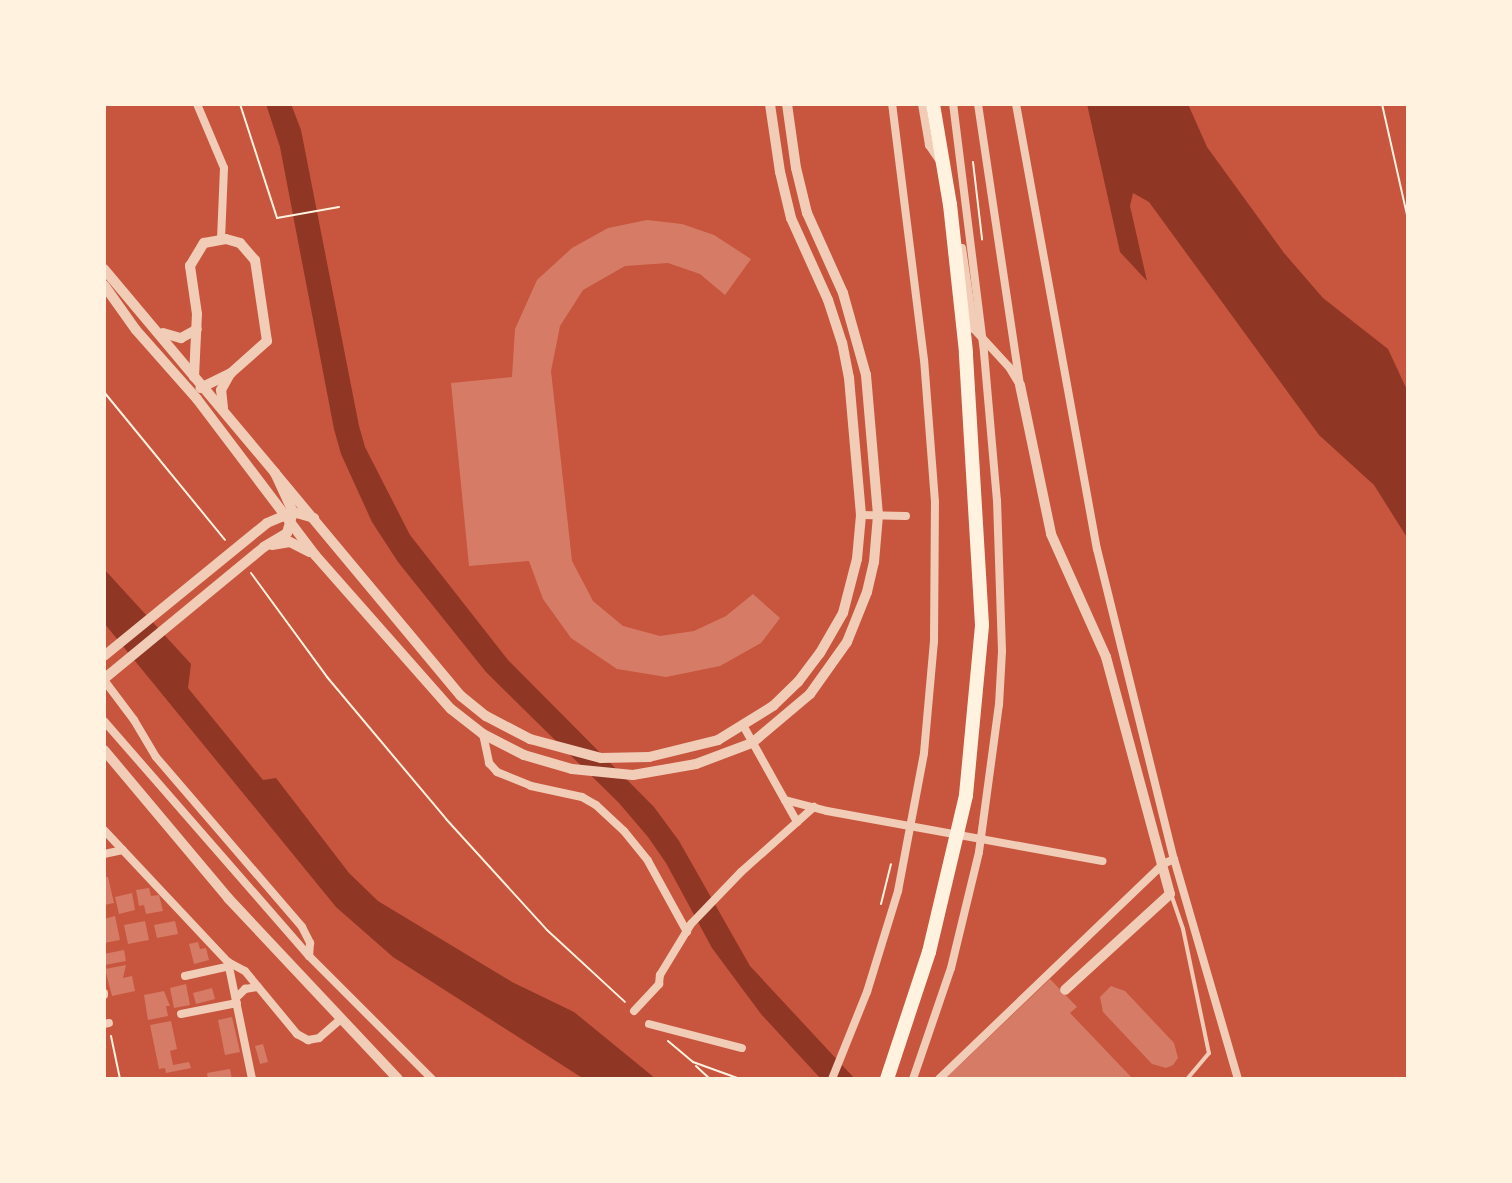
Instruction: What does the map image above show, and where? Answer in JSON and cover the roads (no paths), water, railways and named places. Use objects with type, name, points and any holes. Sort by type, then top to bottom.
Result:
[{"type":"highway","points":[[887,1079],[933,937],[966,795],[982,625],[966,352],[950,205],[933,104]]},
{"type":"highway","points":[[879,1079],[900,1041]]},
{"type":"street","points":[[197,104],[224,168],[221,239]]},
{"type":"street","points":[[194,390],[225,411],[461,696],[503,726],[545,744],[601,758],[649,757],[690,750],[744,727],[798,682],[832,634],[851,588],[861,515],[849,378],[842,343],[828,300],[791,218],[780,172],[770,104]]},
{"type":"street","points":[[104,285],[194,390],[315,555],[451,709],[483,734],[524,755],[602,775],[659,772],[709,760],[752,743],[810,694],[847,642],[867,592],[878,515],[866,375],[858,338],[843,293],[807,213],[793,156],[787,104]]},
{"type":"street","points":[[832,1079],[872,978],[898,891],[924,753],[934,642],[935,502],[924,360],[892,104]]},
{"type":"street","points":[[922,104],[929,145],[952,178],[974,329],[1009,367],[1020,385]]},
{"type":"street","points":[[913,1079],[951,968],[979,852],[999,705],[1002,651],[998,516],[984,352],[953,104]]},
{"type":"street","points":[[978,104],[1020,385],[1051,534],[1106,657],[1170,894]]},
{"type":"street","points":[[1016,104],[1097,549],[1174,859],[1238,1079]]},
{"type":"street","points":[[221,239],[240,243],[255,260],[267,332],[262,348],[231,373],[194,390],[197,329],[190,266],[204,243],[221,239]]},
{"type":"street","points":[[104,269],[194,374]]},
{"type":"street","points":[[156,328],[171,338],[181,338],[197,329]]},
{"type":"street","points":[[225,411],[221,390],[231,373]]},
{"type":"street","points":[[275,473],[289,517],[287,533],[264,547],[104,680],[134,720],[156,757],[302,927],[310,943],[309,956]]},
{"type":"street","points":[[267,491],[271,509],[267,523]]},
{"type":"street","points":[[861,515],[906,516]]},
{"type":"street","points":[[104,656],[267,523],[289,517],[314,518]]},
{"type":"street","points":[[264,547],[290,542],[315,555]]},
{"type":"street","points":[[104,721],[309,956],[432,1079]]},
{"type":"street","points":[[744,727],[797,822]]},
{"type":"street","points":[[483,734],[489,763],[497,772],[531,786],[582,797],[624,831],[648,861],[689,928]]},
{"type":"street","points":[[104,750],[228,898],[398,1079]]},
{"type":"street","points":[[785,800],[1102,861]]},
{"type":"street","points":[[634,1011],[659,984],[660,975],[689,928],[741,872],[814,807]]},
{"type":"street","points":[[104,830],[229,964],[245,971],[297,1034],[308,1040],[319,1038],[340,1020]]},
{"type":"street","points":[[104,854],[123,850]]},
{"type":"street","points":[[939,1079],[1163,864],[1174,859]]},
{"type":"street","points":[[1065,990],[1170,894],[1182,888]]},
{"type":"street","points":[[185,976],[229,964]]},
{"type":"street","points":[[229,964],[252,1079]]},
{"type":"street","points":[[181,1014],[236,1001],[245,989],[258,987]]},
{"type":"street","points":[[649,1024],[742,1048]]},
{"type":"lane","points":[[1170,894],[1183,929],[1209,1053],[1187,1079]]}]
